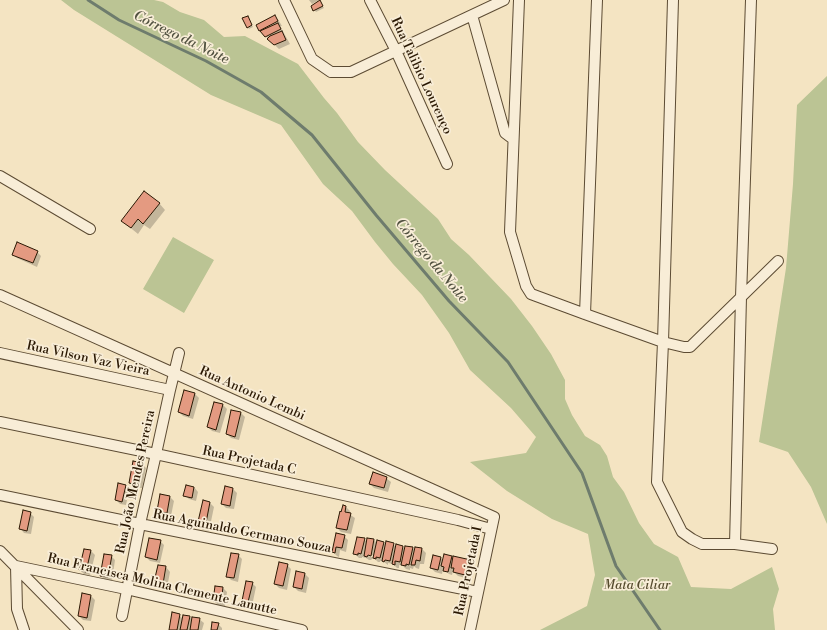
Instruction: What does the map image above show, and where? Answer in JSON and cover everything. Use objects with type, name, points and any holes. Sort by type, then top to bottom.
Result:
[{"type":"street","points":[[284,0],[312,59],[331,72],[351,72],[504,0]]},
{"type":"street","name":"Rua Talibio Lourenço","points":[[370,0],[396,51],[447,164]]},
{"type":"street","points":[[519,0],[510,232],[526,286],[531,294],[663,342],[690,348],[778,261]]},
{"type":"street","points":[[585,314],[597,0]]},
{"type":"street","points":[[673,0],[663,342],[657,482],[682,532],[692,539],[702,544],[735,544],[772,549]]},
{"type":"street","points":[[735,544],[741,297],[751,0]]},
{"type":"street","points":[[472,15],[505,133],[513,139]]},
{"type":"street","points":[[0,176],[90,229]]},
{"type":"street","name":"Rua Antonio Lembi","points":[[0,295],[494,516]]},
{"type":"street","name":"Rua Vilson Vaz Vieira","points":[[0,353],[170,390]]},
{"type":"street","name":"Rua João Mendes Pereira","points":[[122,616],[126,589],[140,524],[179,353]]},
{"type":"street","name":"Rua Projetada C","points":[[0,422],[156,454],[458,520],[492,529]]},
{"type":"street","name":"Rua Aguinaldo Germano Souza","points":[[0,495],[478,592]]},
{"type":"street","points":[[458,520],[462,502]]},
{"type":"street","name":"Rua Projetada I","points":[[470,630],[494,516]]},
{"type":"street","points":[[0,551],[78,630]]},
{"type":"street","points":[[16,566],[17,609],[24,630]]},
{"type":"street","name":"Rua Francisca Molina Clemente Lanutte","points":[[16,566],[126,589],[302,630]]},
{"type":"green space","name":"Mata Ciliar","points":[[61,0],[154,0],[163,2],[180,12],[204,20],[224,37],[245,36],[298,64],[358,142],[385,170],[438,219],[451,239],[469,255],[511,299],[532,326],[551,354],[565,380],[565,399],[572,415],[585,436],[600,445],[607,456],[613,477],[624,492],[639,523],[654,544],[678,557],[691,587],[731,589],[772,567],[779,589],[773,609],[775,630],[540,630],[587,606],[595,575],[588,534],[552,519],[507,491],[470,462],[526,453],[536,437],[511,408],[470,370],[449,333],[422,295],[393,264],[352,211],[323,184],[281,125],[211,95],[74,10]]},
{"type":"green space","points":[[827,76],[827,524],[811,487],[788,452],[759,442],[786,268],[793,184],[797,105]]},
{"type":"green space","points":[[173,237],[214,260],[184,313],[143,289]]},
{"type":"building","points":[[320,0],[323,6],[313,11],[311,6]]},
{"type":"building","points":[[275,15],[278,21],[259,31],[256,25]]},
{"type":"building","points":[[248,16],[252,25],[247,28],[242,18]]},
{"type":"building","points":[[278,23],[281,29],[265,37],[260,31]]},
{"type":"building","points":[[282,31],[286,40],[274,45],[267,39],[270,36]]},
{"type":"building","points":[[144,191],[160,203],[143,224],[138,219],[131,228],[121,221]]},
{"type":"building","points":[[17,242],[38,251],[33,263],[12,255]]},
{"type":"building","points":[[184,390],[195,393],[189,416],[178,412]]},
{"type":"building","points":[[214,402],[223,404],[216,430],[207,427]]},
{"type":"building","points":[[231,410],[241,412],[235,437],[226,434]]},
{"type":"building","points":[[133,461],[143,463],[138,485],[129,483]]},
{"type":"building","points":[[373,472],[387,477],[384,488],[369,484]]},
{"type":"building","points":[[118,483],[126,485],[122,502],[115,500]]},
{"type":"building","points":[[186,485],[194,487],[192,498],[183,496]]},
{"type":"building","points":[[225,486],[233,488],[230,506],[221,504]]},
{"type":"building","points":[[160,494],[170,496],[167,513],[157,511]]},
{"type":"building","points":[[203,500],[210,502],[205,528],[197,526]]},
{"type":"building","points":[[343,505],[346,506],[345,512],[351,513],[347,530],[336,528]]},
{"type":"building","points":[[23,510],[31,512],[27,531],[19,529]]},
{"type":"building","points":[[336,533],[345,535],[342,548],[336,547],[335,553],[332,552]]},
{"type":"building","points":[[357,537],[365,538],[361,554],[358,553],[358,555],[353,554]]},
{"type":"building","points":[[149,538],[161,540],[157,560],[145,557]]},
{"type":"building","points":[[367,538],[374,539],[371,556],[368,555],[367,557],[364,556]]},
{"type":"building","points":[[377,540],[384,542],[380,558],[376,557],[376,559],[373,558]]},
{"type":"building","points":[[386,541],[394,543],[390,561],[385,560],[384,562],[382,561]]},
{"type":"building","points":[[396,544],[403,546],[400,562],[395,561],[395,565],[392,564]]},
{"type":"building","points":[[405,546],[413,547],[409,565],[406,564],[406,566],[401,565]]},
{"type":"building","points":[[415,547],[422,548],[420,561],[416,560],[415,565],[411,565]]},
{"type":"building","points":[[84,549],[91,550],[86,572],[79,570]]},
{"type":"building","points":[[231,553],[239,554],[234,578],[226,577]]},
{"type":"building","points":[[104,554],[112,555],[108,577],[100,576]]},
{"type":"building","points":[[444,554],[452,556],[448,572],[443,571],[444,567],[441,566]]},
{"type":"building","points":[[433,555],[441,557],[438,570],[430,568]]},
{"type":"building","points":[[453,556],[471,560],[468,571],[466,571],[465,575],[453,572],[454,568],[451,568]]},
{"type":"building","points":[[279,562],[288,564],[283,586],[274,584]]},
{"type":"building","points":[[158,565],[166,566],[163,584],[154,582]]},
{"type":"building","points":[[296,571],[305,573],[302,589],[293,587]]},
{"type":"building","points":[[246,581],[253,582],[248,602],[242,601]]},
{"type":"building","points":[[215,586],[223,587],[221,603],[213,601]]},
{"type":"building","points":[[82,593],[91,595],[87,618],[78,616]]},
{"type":"building","points":[[172,612],[180,614],[177,630],[169,630]]},
{"type":"building","points":[[183,615],[190,616],[187,630],[180,630]]},
{"type":"building","points":[[192,617],[200,618],[198,630],[190,630]]},
{"type":"building","points":[[212,622],[219,623],[217,630],[211,630]]},
{"type":"waterway","name":"Córrego da Noite","points":[[88,0],[119,20],[206,61],[261,92],[312,135],[376,215],[449,301],[508,362],[582,473],[616,566],[660,630]]}]
